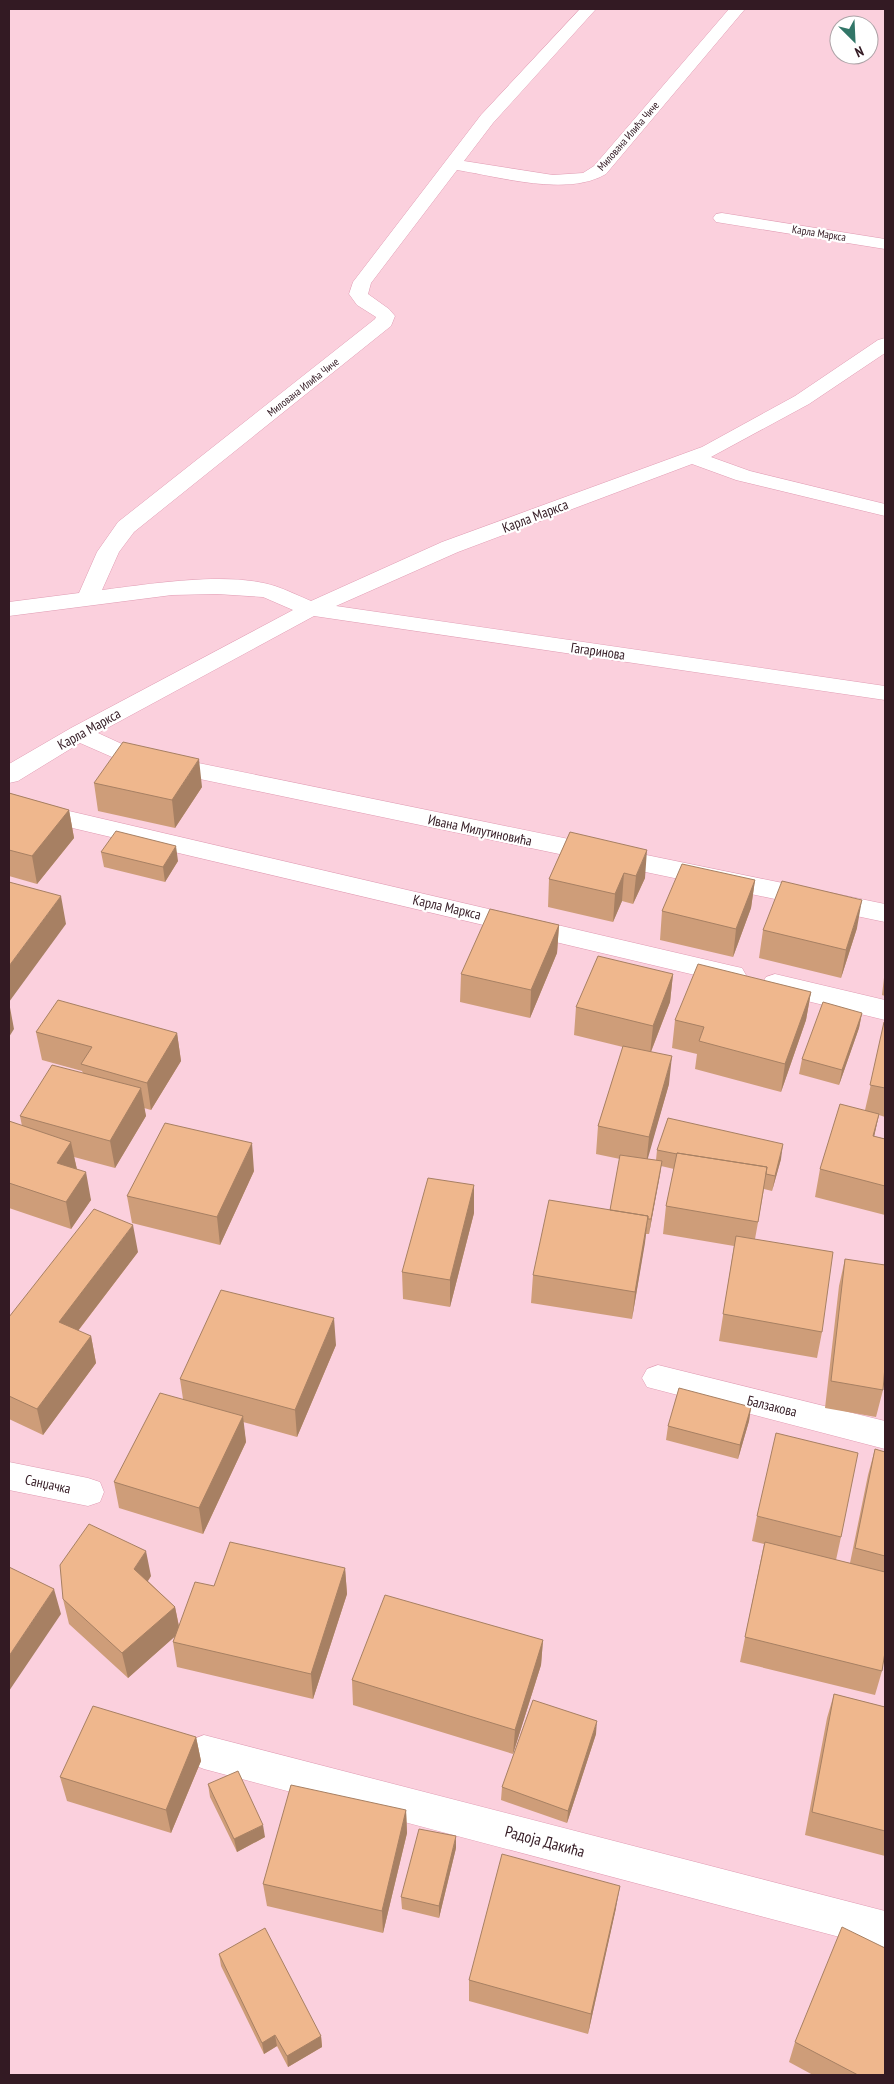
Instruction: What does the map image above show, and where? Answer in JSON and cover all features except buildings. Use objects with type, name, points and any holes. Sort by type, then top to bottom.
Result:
[{"type":"street","name":"Милована Илића Чиче","points":[[88,598],[99,568],[114,540],[126,527],[384,322],[386,316],[383,312],[365,303],[360,298],[357,291],[362,282],[487,119],[588,9]]},
{"type":"street","name":"Милована Илића Чиче","points":[[451,164],[553,180],[573,180],[588,177],[600,170],[737,9]]},
{"type":"street","name":"Карла Маркса","points":[[722,218],[885,244]]},
{"type":"street","name":"Карла Маркса","points":[[9,775],[79,733],[311,610],[450,547],[709,451],[802,400],[885,344]]},
{"type":"street","points":[[692,457],[743,476],[885,510]]},
{"type":"street","points":[[9,609],[172,588],[248,588],[268,591],[311,610]]},
{"type":"street","name":"Гагаринова","points":[[311,610],[885,694]]},
{"type":"street","name":"Ивана Милутиновића","points":[[79,733],[128,756],[885,913]]},
{"type":"street","name":"Карла Маркса","points":[[9,805],[885,1010]]},
{"type":"street","name":"Балзакова","points":[[658,1378],[885,1435]]},
{"type":"street","name":"Санџачка","points":[[9,1476],[88,1492]]},
{"type":"street","name":"Радоја Дакића","points":[[204,1752],[885,1930]]}]
